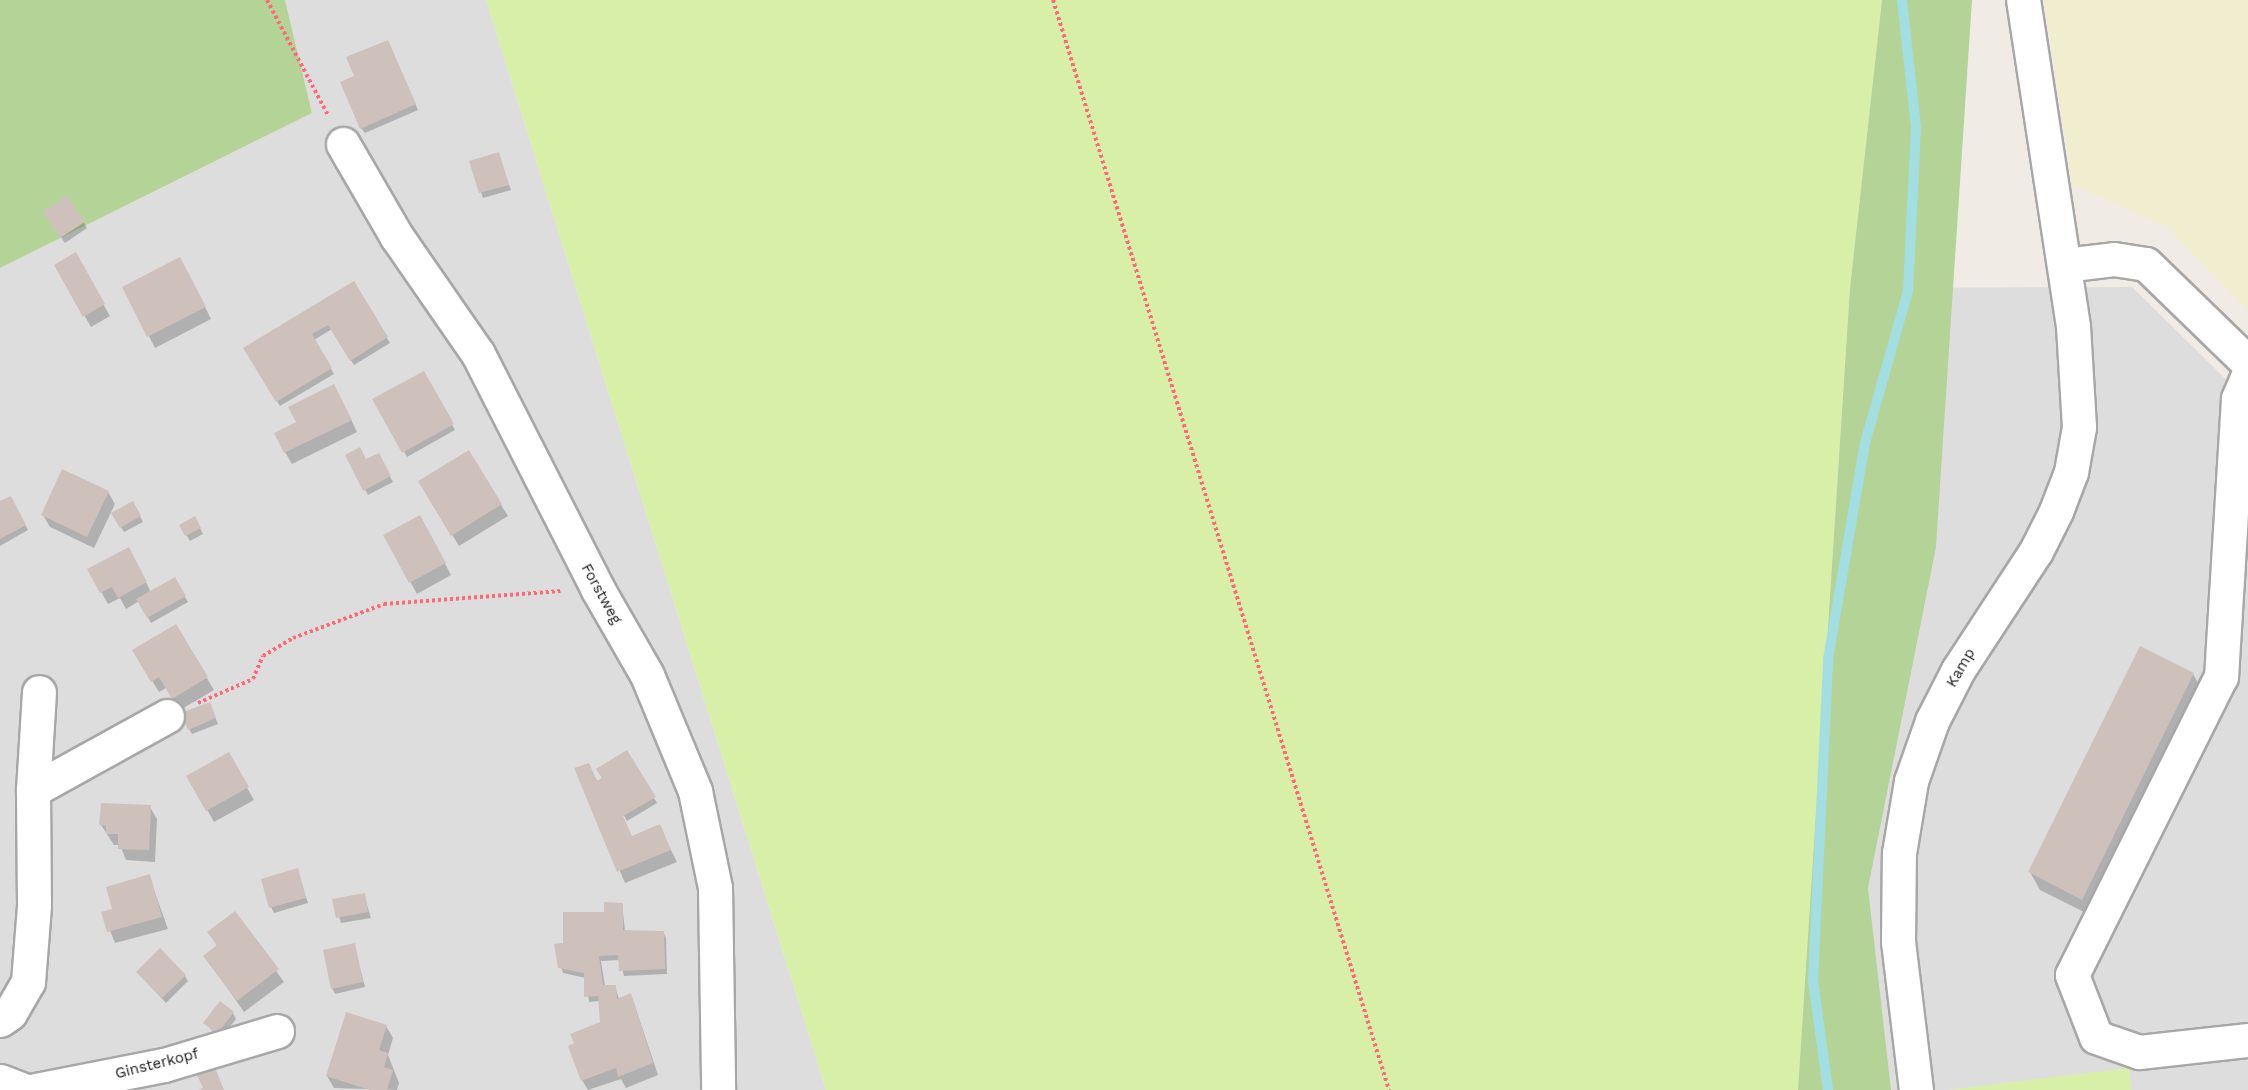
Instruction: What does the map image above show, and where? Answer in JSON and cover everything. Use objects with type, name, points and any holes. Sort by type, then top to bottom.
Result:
[{"type":"street","name":"Kamp","points":[[1916,1090],[1898,942],[1899,853],[1911,781],[1932,721],[1958,670],[2036,551],[2071,472],[2079,428],[2078,379],[2064,265],[2023,0]]},
{"type":"street","name":"Forstweg","points":[[343,144],[397,237],[478,354],[597,588],[647,675],[695,791],[715,888],[718,1090]]},
{"type":"street","points":[[2064,265],[2114,260],[2146,264],[2248,363]]},
{"type":"street","points":[[2248,375],[2238,399],[2239,533],[2221,675],[2072,975],[2096,1037],[2139,1052],[2248,1040]]},
{"type":"street","points":[[0,1020],[10,1013],[28,982],[34,905],[33,789],[39,692]]},
{"type":"street","points":[[33,789],[167,716]]},
{"type":"street","name":"Ginsterkopf","points":[[36,1090],[164,1065],[277,1031]]},
{"type":"street","points":[[0,1082],[23,1090]]},
{"type":"path","points":[[267,0],[343,144]]},
{"type":"path","points":[[1053,0],[1389,1090]]},
{"type":"path","points":[[167,716],[253,679],[263,656],[293,638],[384,604],[597,588]]},
{"type":"shaded area","points":[[285,0],[486,0],[826,1090],[0,1090],[0,268],[312,113]]},
{"type":"shaded area","points":[[2044,0],[2248,0],[2248,311],[2168,228],[2073,185]]},
{"type":"shaded area","points":[[2132,287],[2248,401],[2248,1090],[2131,1090],[2129,1069],[1948,1090],[1798,1090],[1850,288]]},
{"type":"green space","points":[[0,0],[285,0],[312,113],[0,268]]},
{"type":"green space","points":[[486,0],[1882,0],[1850,288],[1798,1090],[826,1090]]},
{"type":"green space","points":[[1882,0],[1972,0],[1936,547],[1868,888],[1891,1090],[1798,1090],[1850,288]]},
{"type":"green space","points":[[2129,1068],[2131,1090],[1948,1090]]},
{"type":"building","points":[[388,40],[416,104],[360,129],[340,82],[354,76],[346,57]]},
{"type":"building","points":[[499,152],[509,185],[479,193],[469,161]]},
{"type":"building","points":[[67,195],[85,222],[60,238],[43,212]]},
{"type":"building","points":[[76,252],[105,304],[83,317],[54,265]]},
{"type":"building","points":[[180,257],[206,307],[147,337],[122,287]]},
{"type":"building","points":[[354,281],[388,337],[350,361],[328,325],[312,334],[332,368],[276,402],[243,348]]},
{"type":"building","points":[[424,371],[454,424],[402,453],[372,399]]},
{"type":"building","points":[[334,384],[352,420],[284,453],[274,433],[296,422],[288,407]]},
{"type":"building","points":[[360,447],[366,459],[379,453],[391,476],[363,491],[345,455]]},
{"type":"building","points":[[469,450],[502,504],[451,536],[418,481]]},
{"type":"building","points":[[62,469],[109,491],[87,537],[41,515]]},
{"type":"building","points":[[11,496],[26,525],[0,539],[0,501]]},
{"type":"building","points":[[133,501],[141,516],[120,528],[111,513]]},
{"type":"building","points":[[420,515],[446,563],[409,583],[383,535]]},
{"type":"building","points":[[195,516],[201,528],[185,536],[179,525]]},
{"type":"building","points":[[129,547],[147,582],[118,598],[112,587],[100,593],[87,569]]},
{"type":"building","points":[[175,577],[186,596],[147,618],[136,599]]},
{"type":"building","points":[[176,624],[208,677],[172,699],[159,677],[151,682],[132,650]]},
{"type":"building","points":[[2140,646],[2194,673],[2082,900],[2028,872]]},
{"type":"building","points":[[210,702],[216,718],[188,730],[181,713]]},
{"type":"building","points":[[627,750],[656,797],[623,816],[632,836],[660,824],[671,850],[617,872],[574,768],[589,763],[597,781],[602,778],[596,769]]},
{"type":"building","points":[[229,752],[249,787],[206,811],[186,776]]},
{"type":"building","points":[[101,803],[151,805],[149,850],[118,849],[118,834],[106,834],[106,826],[99,825]]},
{"type":"building","points":[[298,868],[306,898],[269,908],[261,879]]},
{"type":"building","points":[[150,874],[162,917],[107,932],[101,912],[112,909],[106,887]]},
{"type":"building","points":[[365,893],[368,912],[336,918],[332,899]]},
{"type":"building","points":[[604,902],[623,903],[623,930],[664,931],[665,969],[619,971],[618,955],[599,956],[603,985],[616,985],[617,999],[631,993],[653,1063],[618,1077],[616,1068],[581,1081],[568,1046],[574,1043],[570,1034],[600,1022],[598,996],[584,997],[584,973],[558,968],[554,944],[563,943],[563,912],[604,912]]},
{"type":"building","points":[[235,911],[279,969],[237,1001],[203,956],[217,945],[207,932]]},
{"type":"building","points":[[355,943],[363,982],[331,989],[323,950]]},
{"type":"building","points":[[160,948],[186,975],[162,998],[136,972]]},
{"type":"building","points":[[220,1001],[234,1012],[217,1034],[203,1023]]},
{"type":"building","points":[[346,1012],[387,1025],[379,1050],[388,1053],[384,1067],[393,1070],[387,1090],[370,1090],[326,1076]]},
{"type":"building","points":[[214,1065],[224,1090],[199,1090],[203,1088],[196,1073]]},
{"type":"waterway","points":[[1828,1090],[1813,981],[1828,659],[1865,443],[1908,291],[1916,127],[1902,0]]}]
